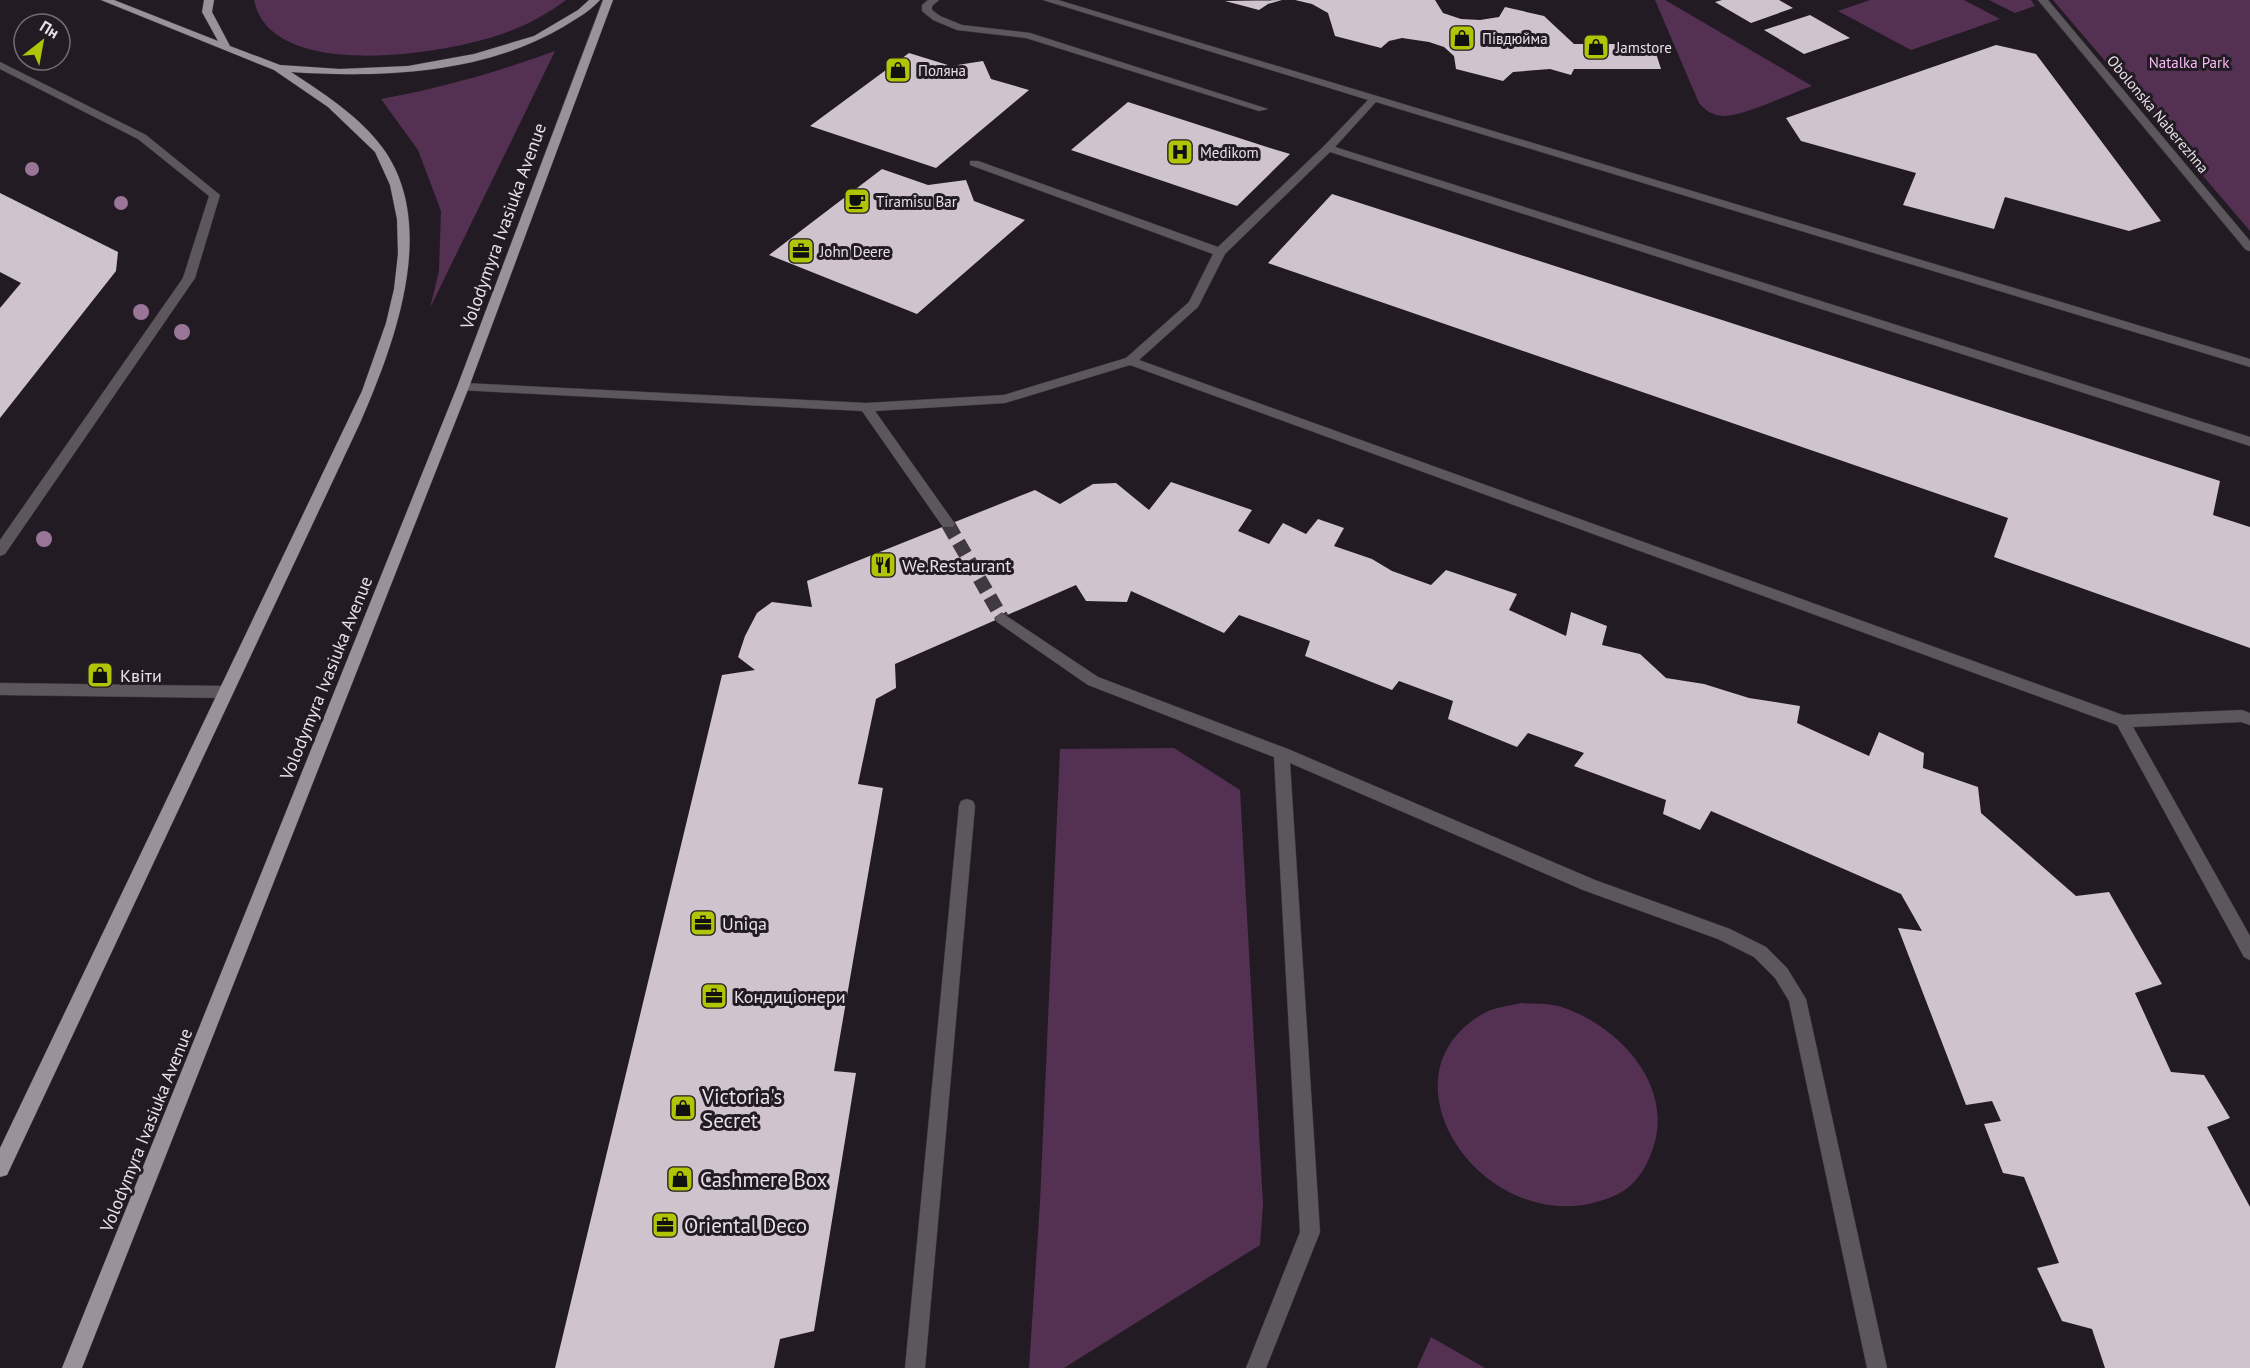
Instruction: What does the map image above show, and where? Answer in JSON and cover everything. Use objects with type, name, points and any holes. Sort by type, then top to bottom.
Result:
[{"type":"main road","points":[[0,1168],[381,362],[403,285],[403,207],[380,151],[337,106],[278,68],[106,0]]},
{"type":"main road","points":[[209,0],[207,12],[226,47]]},
{"type":"main road","points":[[278,68],[340,72],[408,69],[476,57],[537,38],[581,12],[595,0]]},
{"type":"main road","name":"Volodymyra Ivasiuka Avenue","points":[[72,1368],[463,387],[608,0]]},
{"type":"street","points":[[934,0],[927,5],[927,11],[934,18],[987,33],[1028,36],[1263,109]]},
{"type":"street","points":[[1048,0],[2250,363]]},
{"type":"street","name":"Obolonska Naberezhna","points":[[2043,0],[2250,248]]},
{"type":"street","points":[[0,64],[142,137],[215,195],[189,278],[0,551]]},
{"type":"street","points":[[463,387],[866,407],[1005,399],[1130,361],[1194,304],[1220,252],[1328,148],[1374,99]]},
{"type":"street","points":[[1328,148],[2250,442]]},
{"type":"street","points":[[974,163],[1220,252]]},
{"type":"street","points":[[1130,361],[2122,721],[2242,717],[2250,719]]},
{"type":"street","points":[[866,407],[948,524]]},
{"type":"street","points":[[1002,618],[1093,681],[1282,753],[1589,885],[1724,934],[1760,952],[1781,973],[1797,999],[1877,1368]]},
{"type":"street","points":[[0,689],[225,692]]},
{"type":"street","points":[[2122,721],[2250,952]]},
{"type":"street","points":[[1256,1368],[1310,1232],[1282,753]]},
{"type":"street","points":[[915,1368],[968,806]]},
{"type":"green space","points":[[254,0],[566,0],[527,24],[476,42],[403,54],[363,56],[325,53],[292,43],[267,26]]},
{"type":"green space","points":[[1655,0],[1665,0],[1812,86],[1742,113],[1723,116],[1710,112],[1699,103]]},
{"type":"green space","points":[[1870,0],[1964,0],[2000,19],[1911,50],[1838,11]]},
{"type":"green space","points":[[1989,0],[2031,0],[2035,6],[2015,13]]},
{"type":"green space","name":"Natalka Park","points":[[2053,0],[2250,0],[2250,231]]},
{"type":"green space","points":[[555,51],[430,308],[439,271],[441,211],[418,150],[381,99],[469,79]]},
{"type":"green space","points":[[1174,748],[1240,790],[1263,1204],[1260,1245],[1064,1368],[1029,1368],[1040,1202],[1060,749]]},
{"type":"green space","points":[[1521,1003],[1558,1006],[1580,1014],[1600,1026],[1619,1042],[1636,1059],[1648,1079],[1656,1101],[1658,1124],[1653,1148],[1640,1175],[1618,1194],[1572,1206],[1528,1200],[1490,1180],[1460,1150],[1442,1114],[1438,1077],[1452,1041],[1486,1012]]},
{"type":"green space","points":[[1431,1337],[1485,1368],[1417,1368]]},
{"type":"building","points":[[1282,0],[1268,4],[1259,10],[1225,1]]},
{"type":"building","points":[[1295,0],[1435,0],[1443,13],[1461,19],[1480,20],[1499,17],[1505,7],[1544,16],[1574,44],[1653,44],[1661,69],[1574,69],[1571,75],[1550,69],[1513,72],[1503,81],[1456,69],[1454,56],[1444,47],[1429,42],[1402,38],[1389,41],[1381,48],[1335,36],[1328,13],[1312,4]]},
{"type":"building","points":[[1779,0],[1793,8],[1751,23],[1715,2]]},
{"type":"building","points":[[1810,15],[1850,38],[1804,54],[1764,30]]},
{"type":"building","points":[[1996,45],[2036,54],[2161,221],[2129,231],[2005,197],[1994,229],[1903,205],[1916,173],[1801,141],[1786,118]]},
{"type":"building","points":[[909,53],[951,66],[983,61],[991,79],[1029,90],[936,168],[810,126]]},
{"type":"building","name":"Medikom","points":[[1128,102],[1290,154],[1237,206],[1071,150]]},
{"type":"building","points":[[882,169],[928,185],[966,180],[974,201],[1025,220],[917,314],[769,255]]},
{"type":"building","points":[[0,193],[118,252],[116,271],[0,418],[0,308],[21,283],[0,272]]},
{"type":"building","points":[[1332,194],[2220,481],[2213,515],[2250,527],[2250,648],[1994,557],[2008,518],[1268,263]]},
{"type":"building","points":[[1171,482],[1252,510],[1238,531],[1269,544],[1283,523],[1306,534],[1318,519],[1344,528],[1334,546],[1372,559],[1392,571],[1431,585],[1446,570],[1517,594],[1509,610],[1566,636],[1571,612],[1607,626],[1602,645],[1640,654],[1666,678],[1704,684],[1749,698],[1800,706],[1797,723],[1869,756],[1879,732],[1924,753],[1923,768],[1978,787],[1981,813],[2076,896],[2109,892],[2162,984],[2135,993],[2171,1072],[2204,1075],[2230,1118],[2207,1127],[2250,1207],[2250,1368],[2105,1368],[2092,1329],[2062,1321],[2037,1268],[2059,1263],[2024,1177],[2003,1173],[1984,1124],[2001,1121],[1992,1101],[1966,1105],[1898,928],[1922,931],[1901,894],[1711,811],[1700,830],[1663,814],[1666,800],[1574,766],[1584,753],[1528,733],[1517,747],[1448,719],[1453,701],[1399,681],[1392,690],[1305,656],[1310,641],[1239,615],[1224,633],[1131,591],[1127,602],[1086,601],[1076,585],[895,664],[896,688],[876,699],[858,784],[883,788],[834,1071],[856,1073],[814,1331],[780,1339],[774,1368],[555,1368],[722,675],[755,670],[738,657],[745,636],[757,613],[772,602],[812,607],[807,581],[1035,490],[1060,504],[1093,484],[1116,483],[1149,510]]},
{"type":"tunnel","points":[[948,524],[1002,618]]},
{"type":"place","name":"Півдюйма","points":[[1462,38]]},
{"type":"place","name":"Jamstore","points":[[1596,47]]},
{"type":"place","name":"Поляна","points":[[898,70]]},
{"type":"place","name":"Medikom","points":[[1180,152]]},
{"type":"place","name":"Tiramisu Bar","points":[[857,201]]},
{"type":"place","name":"John Deere","points":[[801,251]]},
{"type":"place","name":"We.Restaurant","points":[[883,565]]},
{"type":"place","name":"Квiти","points":[[100,675]]},
{"type":"place","name":"Uniqa","points":[[703,923]]},
{"type":"place","name":"Кондиціонери","points":[[714,996]]},
{"type":"place","name":"Victoria's Secret","points":[[683,1108]]},
{"type":"place","name":"Cashmere Box","points":[[680,1179]]},
{"type":"place","name":"Oriental Deco","points":[[665,1225]]}]
